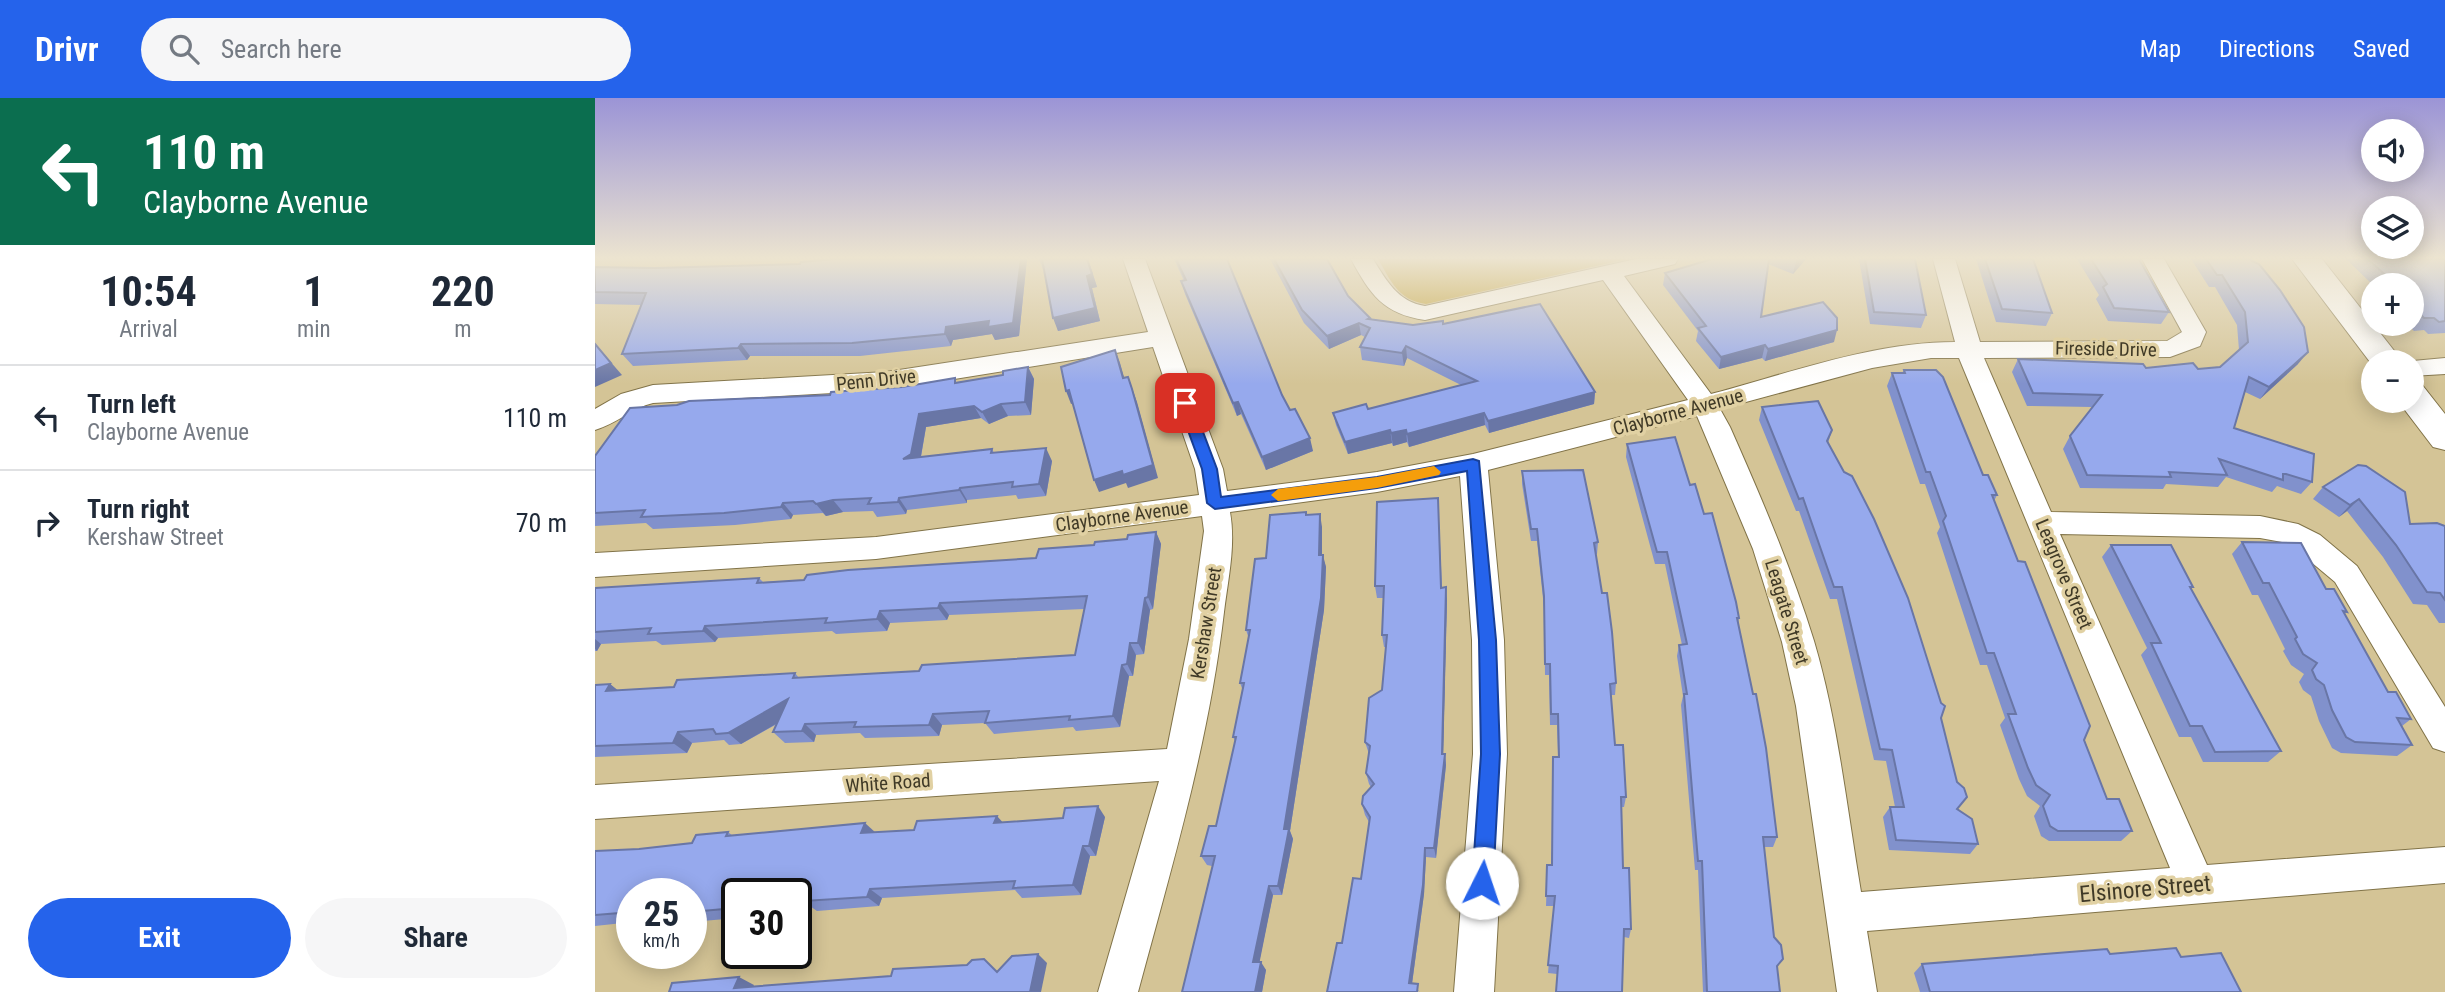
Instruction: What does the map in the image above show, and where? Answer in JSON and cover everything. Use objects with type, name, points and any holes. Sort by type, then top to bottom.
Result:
[{"type":"street","name":"Kershaw Street","points":[[1118,992],[1181,764],[1205,639],[1219,531],[1209,469],[1148,301]]},
{"type":"street","points":[[1390,301],[1410,312],[1425,313],[1480,301]]},
{"type":"street","name":"Leagate Street","points":[[1630,301],[1692,384],[1717,427],[1768,549],[1798,642],[1813,706],[1857,992]]},
{"type":"street","name":"Leagrove Street","points":[[1956,301],[1975,370],[2196,885]]},
{"type":"street","name":"Fireside Drive","points":[[1969,349],[2153,351],[2182,345],[2191,340],[2194,332],[2176,301]]},
{"type":"street","points":[[2339,301],[2378,350]]},
{"type":"street","name":"Penn Drive","points":[[595,421],[629,400],[653,394],[887,381],[1133,344],[1161,337]]},
{"type":"street","name":"Clayborne Avenue","points":[[595,565],[876,548],[1377,482],[1473,464],[1872,360],[1931,350],[1969,349]]},
{"type":"street","points":[[2424,367],[2445,366]]},
{"type":"street","points":[[2424,411],[2445,438]]},
{"type":"street","points":[[1473,464],[1488,640],[1490,754],[1474,992]]},
{"type":"street","points":[[2042,523],[2260,527],[2288,532],[2309,542],[2346,574],[2445,737]]},
{"type":"street","name":"White Road","points":[[595,802],[1181,764]]},
{"type":"street","name":"Elsinore Street","points":[[1846,913],[2445,865]]},
{"type":"shaded area","points":[[1414,301],[1441,301],[1426,304]]},
{"type":"building","points":[[643,301],[1016,301],[1013,323],[988,327],[989,321],[946,327],[945,334],[852,343],[741,344],[738,348],[622,354]]},
{"type":"building","points":[[1050,301],[1093,301],[1095,308],[1053,318]]},
{"type":"building","points":[[1189,301],[1244,301],[1282,395],[1290,410],[1295,409],[1310,438],[1262,457],[1238,402],[1233,403]]},
{"type":"building","points":[[1297,301],[1353,301],[1370,318],[1368,319],[1413,325],[1443,321],[1443,324],[1540,304],[1595,392],[1488,421],[1484,413],[1407,434],[1406,430],[1391,433],[1390,430],[1345,442],[1333,413],[1366,404],[1368,409],[1477,381],[1406,346],[1402,353],[1360,347],[1370,328],[1359,323],[1327,336],[1302,310]]},
{"type":"building","points":[[1686,301],[1763,301],[1761,317],[1823,302],[1837,318],[1837,330],[1768,349],[1765,345],[1721,357],[1698,328],[1706,326]]},
{"type":"building","points":[[1872,301],[1923,301],[1926,315],[1874,312]]},
{"type":"building","points":[[1999,301],[2048,301],[2052,313],[2002,309]]},
{"type":"building","points":[[2110,301],[2163,301],[2169,312],[2114,308]]},
{"type":"building","points":[[2238,301],[2287,301],[2304,327],[2308,352],[2269,387],[2249,377],[2234,428],[2314,454],[2312,482],[2286,474],[2283,474],[2283,480],[2219,459],[2227,475],[2169,472],[2171,477],[2087,475],[2070,436],[2102,395],[2033,393],[2018,359],[2143,364],[2146,368],[2193,363],[2198,369],[2220,367],[2248,342],[2245,312]]},
{"type":"building","points":[[2424,301],[2445,301],[2445,321],[2439,322],[2434,318],[2424,318]]},
{"type":"building","points":[[595,344],[611,363],[595,370]]},
{"type":"building","points":[[1115,350],[1123,378],[1128,377],[1132,389],[1153,465],[1123,475],[1122,471],[1094,480],[1061,367]]},
{"type":"building","points":[[1028,367],[1025,402],[1001,404],[982,412],[974,406],[919,414],[911,454],[903,459],[992,449],[991,453],[1046,448],[1039,484],[1012,487],[1013,482],[960,488],[899,498],[898,502],[868,504],[871,498],[833,500],[816,504],[813,501],[783,503],[781,507],[724,513],[641,517],[645,510],[595,513],[595,456],[630,408],[677,405],[689,401],[830,395],[831,392],[902,387],[955,378],[955,383],[1003,375],[1003,371]]},
{"type":"building","points":[[1904,370],[1936,370],[1943,377],[1983,475],[1988,475],[1997,495],[1992,495],[2018,561],[2025,562],[2090,726],[2084,740],[2107,799],[2119,799],[2132,831],[2058,831],[2050,826],[2043,806],[2050,795],[2036,785],[2028,768],[2008,714],[2016,714],[1994,653],[1987,653],[1943,521],[1946,516],[1930,472],[1926,472],[1892,373],[1905,373]]},
{"type":"building","points":[[1818,401],[1832,430],[1827,441],[1844,472],[1852,476],[1908,598],[1941,703],[1945,706],[1941,718],[1957,782],[1964,788],[1967,797],[1957,809],[1972,819],[1978,844],[1896,840],[1890,807],[1904,807],[1892,750],[1880,749],[1842,587],[1834,587],[1803,498],[1799,499],[1762,407]]},
{"type":"building","points":[[1675,437],[1690,485],[1695,484],[1704,514],[1712,513],[1736,602],[1753,694],[1756,694],[1777,837],[1763,837],[1774,937],[1781,945],[1783,959],[1777,966],[1780,992],[1707,992],[1702,861],[1698,861],[1684,694],[1687,694],[1679,645],[1687,644],[1667,552],[1657,552],[1627,444]]},
{"type":"building","points":[[2358,465],[2366,466],[2405,492],[2410,524],[2437,523],[2445,526],[2445,600],[2440,593],[2427,592],[2396,545],[2359,499],[2350,505],[2323,487]]},
{"type":"building","points":[[1583,470],[1598,542],[1594,543],[1602,593],[1607,593],[1612,632],[1616,683],[1610,684],[1615,745],[1623,745],[1626,797],[1621,797],[1623,868],[1629,868],[1631,929],[1624,929],[1622,992],[1556,992],[1558,966],[1548,965],[1555,896],[1546,896],[1547,865],[1552,865],[1553,757],[1559,757],[1558,714],[1551,714],[1550,664],[1545,664],[1544,596],[1537,529],[1531,529],[1522,471]]},
{"type":"building","points":[[1438,498],[1441,588],[1446,587],[1442,754],[1445,754],[1434,848],[1425,848],[1423,885],[1409,983],[1418,984],[1417,992],[1327,992],[1337,943],[1342,943],[1353,878],[1361,879],[1370,817],[1362,804],[1363,796],[1374,784],[1366,773],[1370,746],[1365,742],[1369,698],[1382,690],[1387,635],[1382,635],[1384,586],[1375,586],[1377,502]]},
{"type":"building","points":[[1306,512],[1306,515],[1320,514],[1319,555],[1323,555],[1321,598],[1284,829],[1289,829],[1278,886],[1269,886],[1253,962],[1261,962],[1255,992],[1182,992],[1215,856],[1201,856],[1209,826],[1216,826],[1236,737],[1233,737],[1244,683],[1240,683],[1250,630],[1246,630],[1255,559],[1266,558],[1270,515]]},
{"type":"building","points":[[1156,532],[1148,597],[1145,598],[1138,643],[1130,643],[1127,664],[1122,665],[1113,716],[1069,720],[1070,716],[985,723],[989,711],[933,714],[929,725],[854,727],[856,722],[805,724],[802,731],[773,732],[788,699],[728,733],[716,734],[713,729],[678,732],[673,743],[595,746],[595,685],[610,684],[606,691],[674,687],[677,680],[795,673],[793,678],[919,671],[922,665],[1075,655],[1087,596],[940,603],[938,608],[880,611],[877,619],[825,623],[827,618],[705,626],[703,631],[648,634],[651,628],[595,632],[595,588],[759,578],[757,583],[804,580],[807,575],[848,570],[1036,558],[1039,549],[1094,545],[1095,542],[1127,539],[1128,535]]},
{"type":"building","points":[[2242,542],[2301,543],[2326,589],[2334,589],[2347,612],[2343,611],[2388,692],[2396,692],[2411,719],[2397,718],[2412,745],[2355,742],[2346,737],[2332,710],[2324,685],[2316,679],[2312,670],[2317,663],[2303,654],[2269,583],[2263,583]]},
{"type":"building","points":[[2111,545],[2171,545],[2193,587],[2190,587],[2281,751],[2215,752],[2202,726],[2190,726],[2151,643],[2161,643]]},
{"type":"building","points":[[1098,806],[1089,846],[1083,846],[1073,885],[1013,888],[1015,881],[870,889],[867,897],[812,900],[812,878],[721,878],[721,909],[707,911],[707,878],[616,878],[616,913],[595,915],[595,851],[692,843],[696,835],[728,832],[726,836],[865,823],[861,833],[914,830],[917,821],[997,816],[994,823],[1063,818],[1065,808]]},
{"type":"building","points":[[2176,948],[2181,957],[2221,953],[2241,992],[1930,992],[1922,964],[2107,949],[2110,954]]},
{"type":"building","points":[[1038,954],[1030,992],[669,992],[672,983],[739,977],[734,988],[891,976],[893,969],[967,965],[972,960],[984,959],[997,972],[1012,956]]},
{"type":"slow traffic","points":[[1278,495],[1434,472]]},
{"type":"route","points":[[1185,403],[1209,469],[1215,503],[1377,482],[1473,464],[1488,640],[1489,686],[1490,754],[1482,883]]}]
